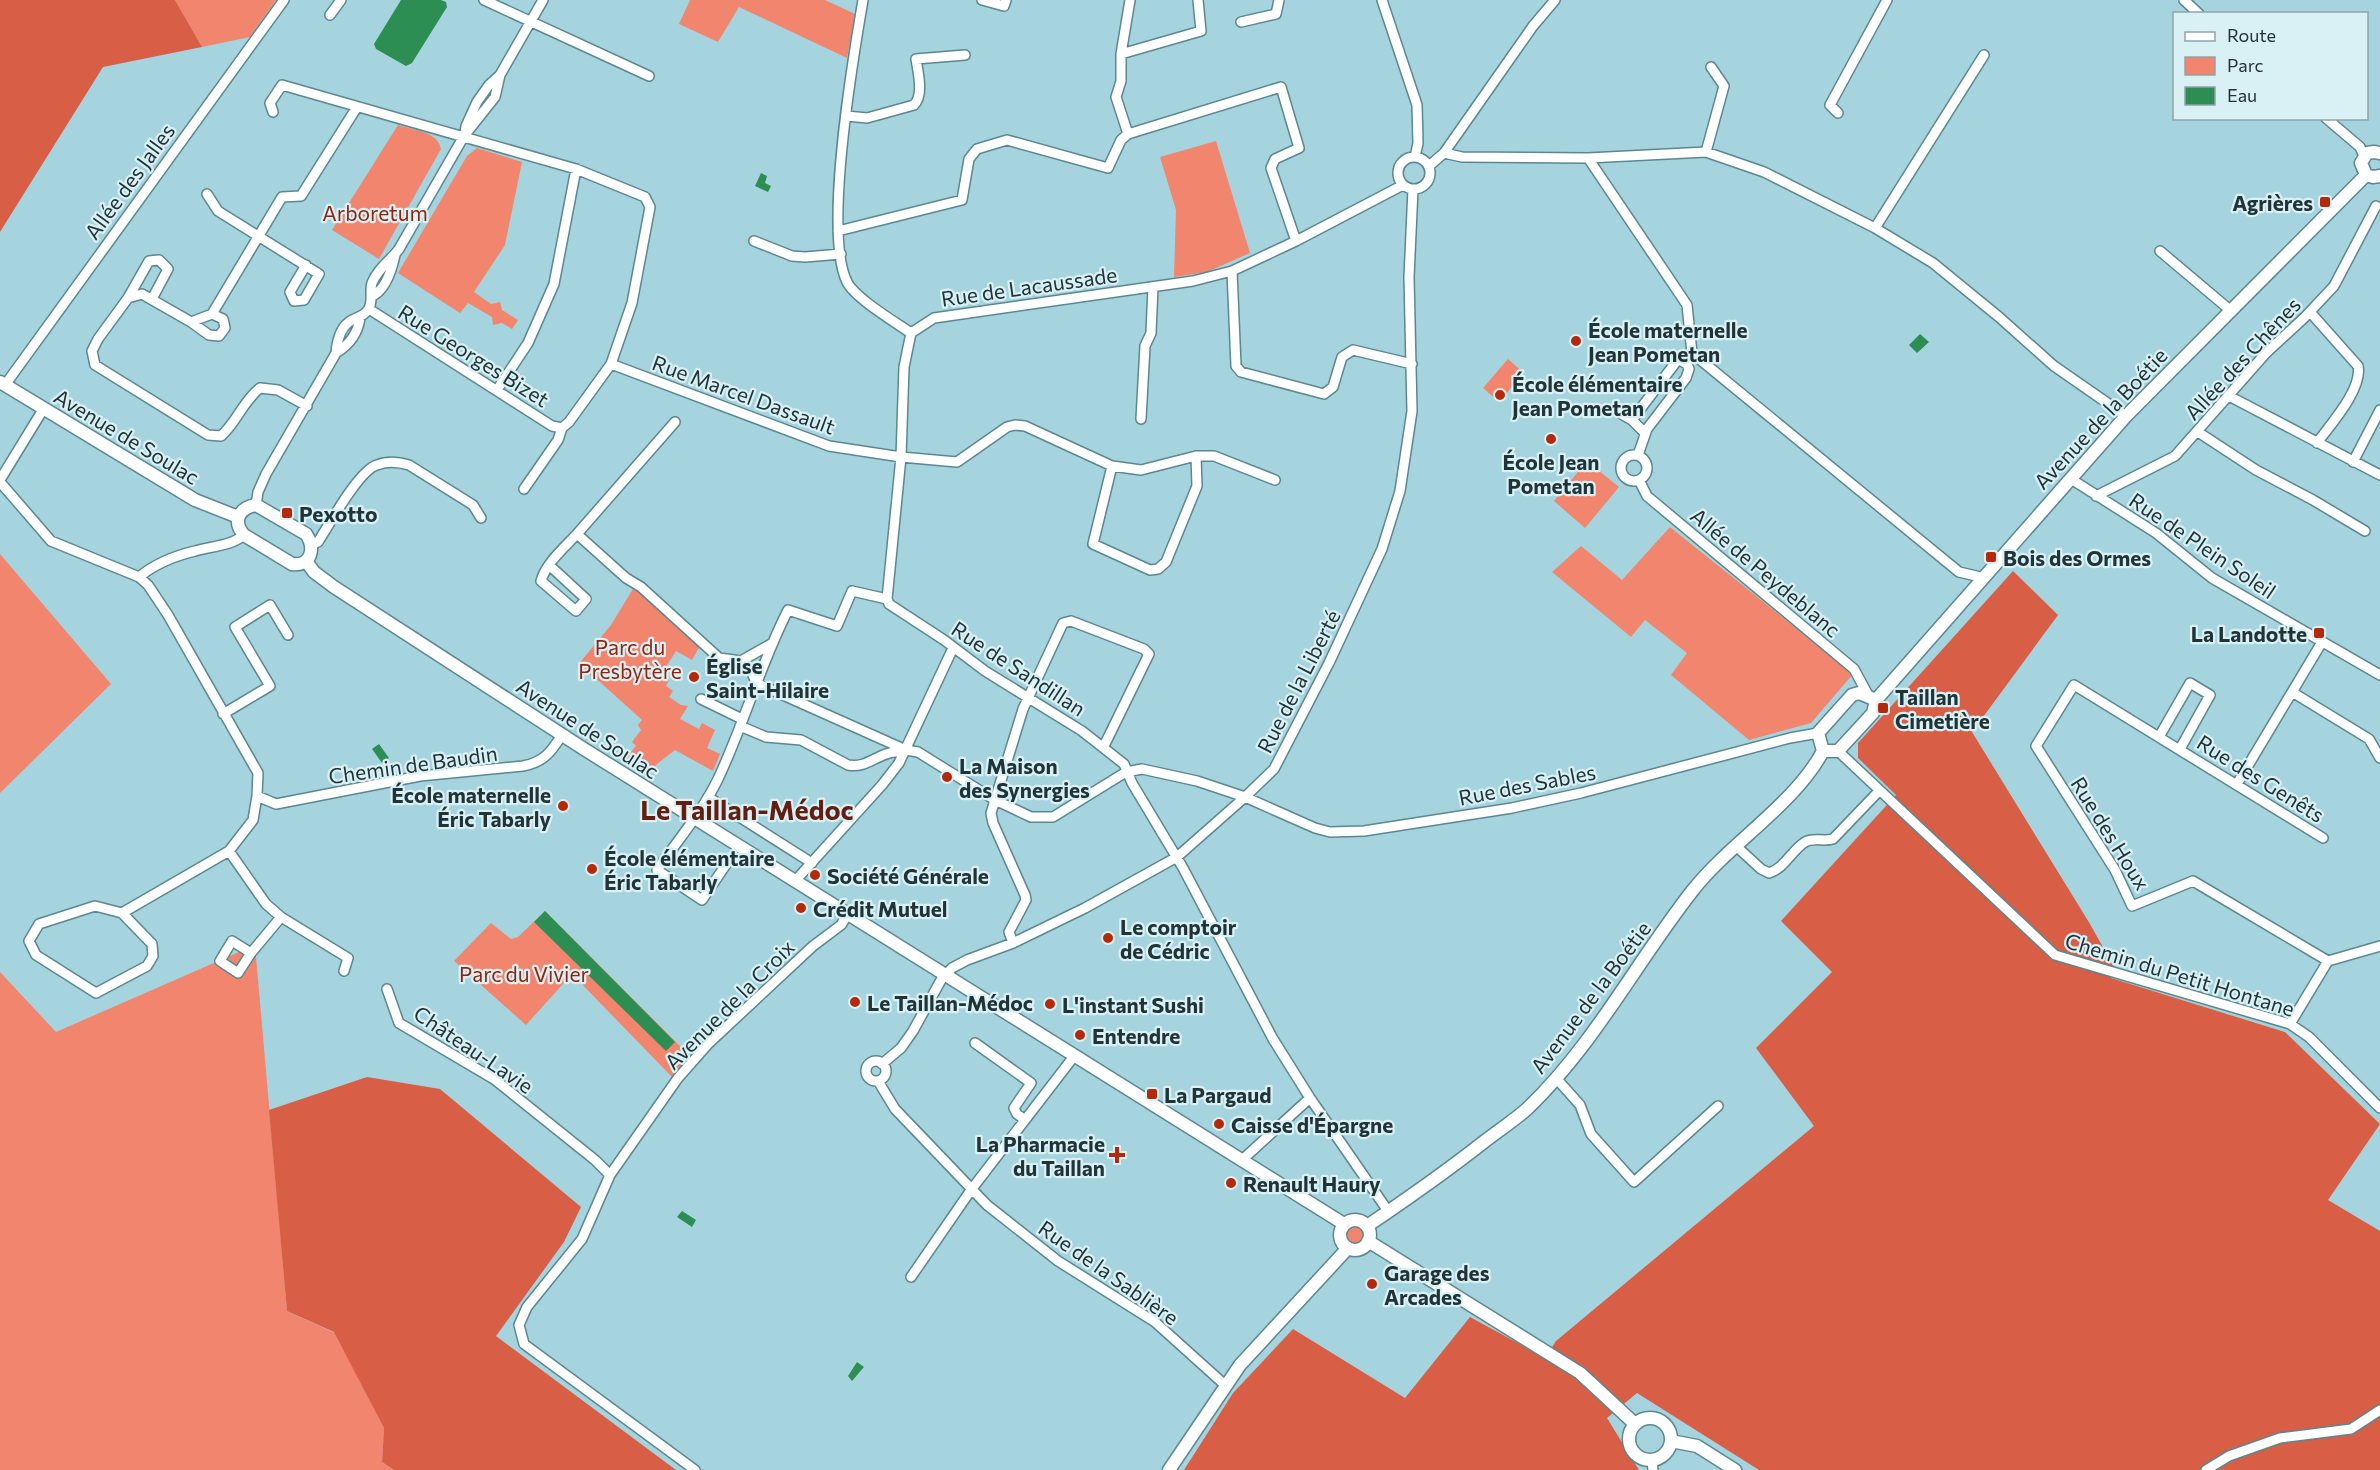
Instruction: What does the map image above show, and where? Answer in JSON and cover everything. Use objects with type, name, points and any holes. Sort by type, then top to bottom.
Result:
[{"type":"main road","points":[[2380,153],[2371,152],[2364,156],[2361,163],[2366,175],[2380,176]]},
{"type":"main road","name":"Avenue de la Boétie","points":[[1872,697],[1985,578],[2126,416],[2366,175]]},
{"type":"main road","name":"Avenue de Soulac","points":[[3,383],[195,500],[238,517]]},
{"type":"main road","points":[[256,505],[306,534],[312,545],[306,561],[301,564],[292,564],[244,535],[237,524],[238,517],[243,510],[256,505]]},
{"type":"main road","name":"Avenue de Soulac","points":[[306,561],[314,572],[334,587],[562,735],[1344,1224]]},
{"type":"main road","points":[[1859,693],[1872,697],[1873,713],[1838,751],[1820,756],[1818,733],[1852,696],[1859,693]]},
{"type":"main road","name":"Avenue de la Boétie","points":[[1367,1226],[1528,1108],[1556,1078],[1622,991],[1693,889],[1789,795],[1820,756]]},
{"type":"main road","points":[[1349,1220],[1356,1220],[1367,1226],[1370,1232],[1368,1241],[1359,1249],[1348,1248],[1340,1239],[1344,1224],[1349,1220]]},
{"type":"main road","points":[[1368,1241],[1580,1373],[1635,1424]]},
{"type":"main road","points":[[1169,1470],[1240,1365],[1348,1248]]},
{"type":"main road","points":[[1645,1419],[1660,1421],[1670,1433],[1671,1441],[1666,1452],[1653,1465],[1636,1455],[1629,1446],[1629,1438],[1635,1424],[1645,1419]]},
{"type":"main road","points":[[1671,1441],[1697,1446],[1735,1470]]},
{"type":"street","name":"Allée des Jalles","points":[[3,383],[284,0]]},
{"type":"street","points":[[330,15],[340,0]]},
{"type":"street","points":[[484,0],[649,76]]},
{"type":"street","points":[[256,505],[264,479],[336,353],[347,346],[359,326],[360,318],[369,309],[372,296],[378,294],[392,270],[394,255],[464,136],[495,97],[500,75],[543,0]]},
{"type":"street","points":[[727,863],[702,900],[657,870],[708,797],[741,723],[771,644],[788,610],[837,626],[852,591],[887,599],[901,457],[904,367],[911,333],[856,293],[847,282],[841,254],[838,231],[840,175],[863,0]]},
{"type":"street","points":[[982,0],[1005,3]]},
{"type":"street","points":[[1128,134],[1116,97],[1121,81],[1121,54],[1130,0]]},
{"type":"street","points":[[1121,54],[1201,31],[1198,0]]},
{"type":"street","points":[[1241,22],[1276,14],[1279,0]]},
{"type":"street","points":[[1382,0],[1417,105],[1418,142],[1415,157]]},
{"type":"street","points":[[1429,166],[1444,153],[1533,26],[1555,0]]},
{"type":"street","points":[[1838,113],[1830,105],[1887,0]]},
{"type":"street","points":[[2184,0],[2197,12]]},
{"type":"street","points":[[847,116],[867,117],[914,105],[918,102],[919,95],[916,59],[965,55]]},
{"type":"street","points":[[1875,228],[1984,55]]},
{"type":"street","points":[[1706,152],[1724,86],[1711,67]]},
{"type":"street","points":[[273,112],[270,103],[282,85],[576,169],[645,197],[650,207],[632,303],[611,364],[569,422],[561,428],[558,440],[524,489]]},
{"type":"street","points":[[838,231],[962,200],[969,159],[977,149],[1007,140],[1108,168],[1121,140],[1128,134],[1281,87],[1299,148],[1275,159],[1271,168],[1296,242]]},
{"type":"street","points":[[191,322],[212,314],[282,197],[301,196],[357,107]]},
{"type":"street","points":[[2328,120],[2360,147],[2364,156]]},
{"type":"street","points":[[1444,153],[1462,157],[1588,158],[1706,152],[1764,172],[1875,228],[1933,263],[1999,316],[2054,366],[2126,416]]},
{"type":"street","points":[[1415,157],[1426,161],[1429,166],[1430,177],[1427,183],[1413,189],[1403,185],[1399,178],[1399,166],[1405,160],[1415,157]]},
{"type":"street","points":[[1588,158],[1687,305],[1692,353],[1959,572],[1985,578]]},
{"type":"street","points":[[497,390],[528,343],[554,284],[576,169]]},
{"type":"street","name":"Rue de Lacaussade","points":[[911,333],[933,318],[1193,281],[1232,271],[1296,242],[1403,185]]},
{"type":"street","name":"Rue de la Liberté","points":[[945,974],[967,960],[1013,942],[1085,908],[1177,857],[1274,769],[1329,663],[1382,549],[1400,491],[1412,411],[1409,277],[1413,189]]},
{"type":"street","points":[[207,194],[218,211],[306,265]]},
{"type":"street","name":"Allée des Chênes","points":[[2097,496],[2175,456],[2266,353],[2310,312],[2334,285],[2376,206]]},
{"type":"street","points":[[754,240],[792,256],[841,254]]},
{"type":"street","points":[[2160,251],[2230,310]]},
{"type":"street","points":[[152,299],[168,269],[159,260],[149,261],[128,298],[98,339],[92,351],[95,364],[208,435],[221,436],[250,396],[260,388],[278,390],[307,406]]},
{"type":"street","points":[[1232,271],[1236,366],[1242,372],[1324,394],[1332,387],[1342,357],[1353,350],[1412,364]]},
{"type":"street","points":[[1141,419],[1145,346],[1151,333],[1153,287]]},
{"type":"street","points":[[128,298],[142,294],[209,335],[219,336],[225,328],[223,319],[212,314]]},
{"type":"street","name":"Rue Georges Bizet","points":[[369,309],[552,426],[561,428]]},
{"type":"street","points":[[2310,312],[2358,366],[2359,374],[2351,394],[2317,443]]},
{"type":"street","name":"Allée de Peydeblanc","points":[[1632,420],[1676,362],[1679,360],[1687,364],[1689,369],[1686,378],[1645,433],[1638,455]]},
{"type":"street","name":"Rue Marcel Dassault","points":[[611,364],[829,446],[901,457],[957,462],[1007,427],[1016,425],[1025,426],[1112,466]]},
{"type":"street","points":[[2229,396],[2380,475]]},
{"type":"street","points":[[44,408],[0,481],[51,541],[139,578],[148,585],[168,615],[258,773],[258,796],[253,820],[229,851],[122,913],[95,906],[39,924],[29,940],[36,955],[96,993],[147,966],[153,956],[152,944],[122,913]]},
{"type":"street","points":[[2353,462],[2380,410]]},
{"type":"street","points":[[1618,412],[1632,420],[1645,433]]},
{"type":"street","points":[[549,565],[586,599],[576,611],[541,581],[544,572],[549,565],[675,422]]},
{"type":"street","points":[[2198,432],[2256,470],[2365,531]]},
{"type":"street","name":"Allée de Peydeblanc","points":[[1638,455],[1646,461],[1648,468],[1645,477],[1639,480],[1628,481],[1622,476],[1621,462],[1628,456],[1638,455]]},
{"type":"street","points":[[1196,456],[1197,486],[1166,562],[1158,569],[1150,570],[1093,544],[1112,466],[1141,470],[1196,456],[1214,456],[1275,480]]},
{"type":"street","points":[[312,545],[318,542],[355,484],[375,465],[398,462],[409,465],[473,505],[481,518]]},
{"type":"street","name":"Rue de Plein Soleil","points":[[2071,479],[2156,533],[2212,578],[2380,675]]},
{"type":"street","name":"Allée de Peydeblanc","points":[[1639,480],[1647,496],[1854,669],[1872,697]]},
{"type":"street","points":[[577,534],[626,578],[641,587],[719,658],[741,661],[751,670],[756,682],[906,750],[918,752],[995,800],[1031,817],[1053,817],[1126,771]]},
{"type":"street","points":[[139,578],[153,565],[193,551],[237,541],[244,535]]},
{"type":"street","name":"Rue de Sandillan","points":[[887,599],[889,604],[985,672],[1104,746],[1124,764],[1177,857],[1273,1039],[1310,1098],[1389,1211]]},
{"type":"street","points":[[223,714],[270,686],[235,627],[270,605],[288,635]]},
{"type":"street","points":[[1013,942],[1009,932],[1026,900],[993,823],[991,813],[1008,753],[1028,698],[1063,623],[1077,622],[1144,649],[1149,654],[1104,746]]},
{"type":"street","points":[[2237,784],[2322,642]]},
{"type":"street","points":[[741,661],[771,644]]},
{"type":"street","points":[[795,881],[899,763],[953,648]]},
{"type":"street","name":"Rue des Genêts","points":[[2159,737],[2190,683],[2210,694],[2180,749]]},
{"type":"street","name":"Rue des Genêts","points":[[2074,685],[2323,838]]},
{"type":"street","name":"Rue des Houx","points":[[2074,685],[2036,746],[2115,870],[2132,906],[2193,881],[2328,961]]},
{"type":"street","points":[[2292,692],[2369,739],[2380,758]]},
{"type":"street","points":[[701,699],[766,737],[801,740],[848,765],[863,765],[887,753],[906,750]]},
{"type":"street","name":"Rue des Sables","points":[[1126,771],[1142,768],[1197,781],[1245,797],[1315,828],[1330,832],[1364,831],[1523,806],[1790,738],[1818,733]]},
{"type":"street","name":"Chemin de Baudin","points":[[258,796],[276,804],[420,776],[523,766],[545,758],[562,735]]},
{"type":"street","name":"Chemin du Petit Hontane","points":[[1838,751],[2055,955],[2290,1024],[2309,1036],[2380,1108]]},
{"type":"street","points":[[1736,846],[1761,869],[1769,873],[1778,870],[1805,842],[1815,840],[1824,842],[1833,839],[1879,791]]},
{"type":"street","points":[[708,797],[812,862]]},
{"type":"street","points":[[229,851],[266,904],[348,958],[344,970]]},
{"type":"street","name":"Avenue de la Croix","points":[[695,1470],[524,1344],[519,1325],[527,1307],[582,1239],[610,1175],[670,1087],[708,1044],[813,946],[841,925],[848,914]]},
{"type":"street","points":[[251,952],[281,916]]},
{"type":"street","points":[[2290,1024],[2328,961],[2380,946]]},
{"type":"street","points":[[882,1064],[901,1048],[914,1031],[945,974]]},
{"type":"street","name":"Château-Lavie","points":[[387,989],[399,1023],[494,1078],[610,1175]]},
{"type":"street","points":[[975,1043],[1031,1083],[1014,1108],[1017,1114],[1025,1120]]},
{"type":"street","points":[[911,1277],[971,1191],[1075,1055]]},
{"type":"street","points":[[870,1063],[882,1064],[885,1074],[878,1081],[869,1079],[866,1071],[870,1063]]},
{"type":"street","points":[[1556,1078],[1580,1106],[1591,1134],[1634,1182],[1718,1106]]},
{"type":"street","name":"Rue de la Sablière","points":[[878,1081],[895,1109],[971,1191],[1058,1261],[1155,1322],[1225,1384]]},
{"type":"street","points":[[1242,1160],[1310,1098]]},
{"type":"street","points":[[2206,1470],[2229,1456],[2280,1438],[2351,1429],[2380,1410]]},
{"type":"green space","points":[[175,0],[276,0],[250,37],[202,47]]},
{"type":"green space","points":[[690,0],[825,0],[855,14],[847,58],[739,7],[718,42],[679,24]]},
{"type":"green space","name":"Arboretum","points":[[398,125],[430,135],[439,143],[441,149],[379,259],[332,230]]},
{"type":"green space","points":[[1216,141],[1250,253],[1207,272],[1174,277],[1176,210],[1160,157]]},
{"type":"green space","points":[[477,148],[522,162],[505,245],[474,292],[491,304],[500,302],[502,310],[518,320],[512,329],[502,323],[493,325],[492,317],[468,303],[460,313],[398,273],[467,156]]},
{"type":"green space","points":[[1508,359],[1524,373],[1499,402],[1483,388]]},
{"type":"green space","points":[[1587,461],[1619,487],[1585,528],[1554,501]]},
{"type":"green space","points":[[1670,527],[1853,674],[1811,723],[1749,740],[1671,675],[1687,653],[1645,620],[1631,637],[1552,572],[1581,546],[1622,580]]},
{"type":"green space","points":[[0,554],[111,684],[0,793]]},
{"type":"green space","name":"Parc du Presbytère","points":[[636,584],[700,646],[692,660],[676,651],[661,675],[669,680],[666,686],[673,691],[669,697],[681,705],[688,706],[680,719],[699,729],[702,723],[715,730],[707,748],[720,754],[713,771],[675,750],[657,764],[649,775],[624,760],[636,746],[632,742],[641,730],[638,725],[642,720],[600,682],[577,666],[611,625]]},
{"type":"green space","name":"Parc du Vivier","points":[[545,911],[691,1057],[673,1078],[572,974],[526,1025],[454,961],[491,923],[511,939],[518,937]]},
{"type":"green space","points":[[255,945],[287,1311],[337,1334],[384,1428],[382,1462],[394,1470],[0,1470],[0,972],[56,1032]]},
{"type":"green space","points":[[1355,1223],[1363,1226],[1366,1234],[1363,1242],[1355,1245],[1347,1242],[1344,1234],[1347,1226]]},
{"type":"shaded area","points":[[0,0],[175,0],[202,47],[103,67],[0,232]]},
{"type":"shaded area","points":[[2013,571],[2058,615],[1972,732],[2090,924],[2114,967],[2111,978],[2285,1032],[2380,1124],[2328,1200],[2380,1231],[2380,1470],[1759,1470],[1637,1393],[1607,1418],[1639,1470],[1184,1470],[1233,1393],[1293,1329],[1405,1398],[1470,1317],[1545,1358],[1556,1341],[1814,1126],[1756,1048],[1832,972],[1781,921],[1896,795],[1858,758],[1858,743]]},
{"type":"shaded area","points":[[367,1077],[440,1089],[581,1207],[564,1242],[496,1336],[676,1470],[394,1470],[382,1462],[384,1428],[334,1332],[287,1311],[269,1110]]},
{"type":"water","points":[[401,0],[441,0],[446,2],[447,7],[412,63],[406,66],[376,49],[374,44]]},
{"type":"water","points":[[761,173],[767,176],[765,183],[771,186],[768,192],[755,186]]},
{"type":"water","points":[[1920,334],[1929,342],[1917,353],[1909,345]]},
{"type":"water","points":[[379,744],[389,758],[382,763],[372,749]]},
{"type":"water","points":[[545,911],[675,1042],[666,1051],[534,922]]},
{"type":"water","points":[[682,1211],[696,1220],[692,1227],[677,1217]]},
{"type":"water","points":[[857,1362],[864,1367],[852,1381],[848,1376]]},
{"type":"place","name":"Agrières","points":[[2325,202]]},
{"type":"place","name":"École maternelle Jean Pometan","points":[[1576,341]]},
{"type":"place","name":"École élémentaire Jean Pometan","points":[[1500,395]]},
{"type":"place","name":"École Jean Pometan","points":[[1551,439]]},
{"type":"place","name":"Pexotto","points":[[287,513]]},
{"type":"place","name":"Bois des Ormes","points":[[1991,557]]},
{"type":"place","name":"La Landotte","points":[[2319,633]]},
{"type":"place","name":"Église Saint-Hilaire","points":[[694,677]]},
{"type":"place","name":"Taillan Cimetière","points":[[1883,708]]},
{"type":"place","name":"La Maison des Synergies","points":[[947,777]]},
{"type":"place","name":"École maternelle Éric Tabarly","points":[[563,806]]},
{"type":"place","name":"École élémentaire Éric Tabarly","points":[[592,869]]},
{"type":"place","name":"Société Générale","points":[[815,875]]},
{"type":"place","name":"Crédit Mutuel","points":[[801,908]]},
{"type":"place","name":"Le comptoir de Cédric","points":[[1108,938]]},
{"type":"place","name":"Le Taillan-Médoc","points":[[855,1002]]},
{"type":"place","name":"L'instant Sushi","points":[[1050,1004]]},
{"type":"place","name":"Entendre","points":[[1080,1035]]},
{"type":"place","name":"La Pargaud","points":[[1152,1094]]},
{"type":"place","name":"Caisse d'Épargne","points":[[1219,1124]]},
{"type":"place","name":"La Pharmacie du Taillan","points":[[1117,1155]]},
{"type":"place","name":"Renault Haury","points":[[1231,1183]]},
{"type":"place","name":"Garage des Arcades","points":[[1372,1284]]},
{"type":"district","name":"Le Taillan-Médoc","points":[[747,809]]}]
